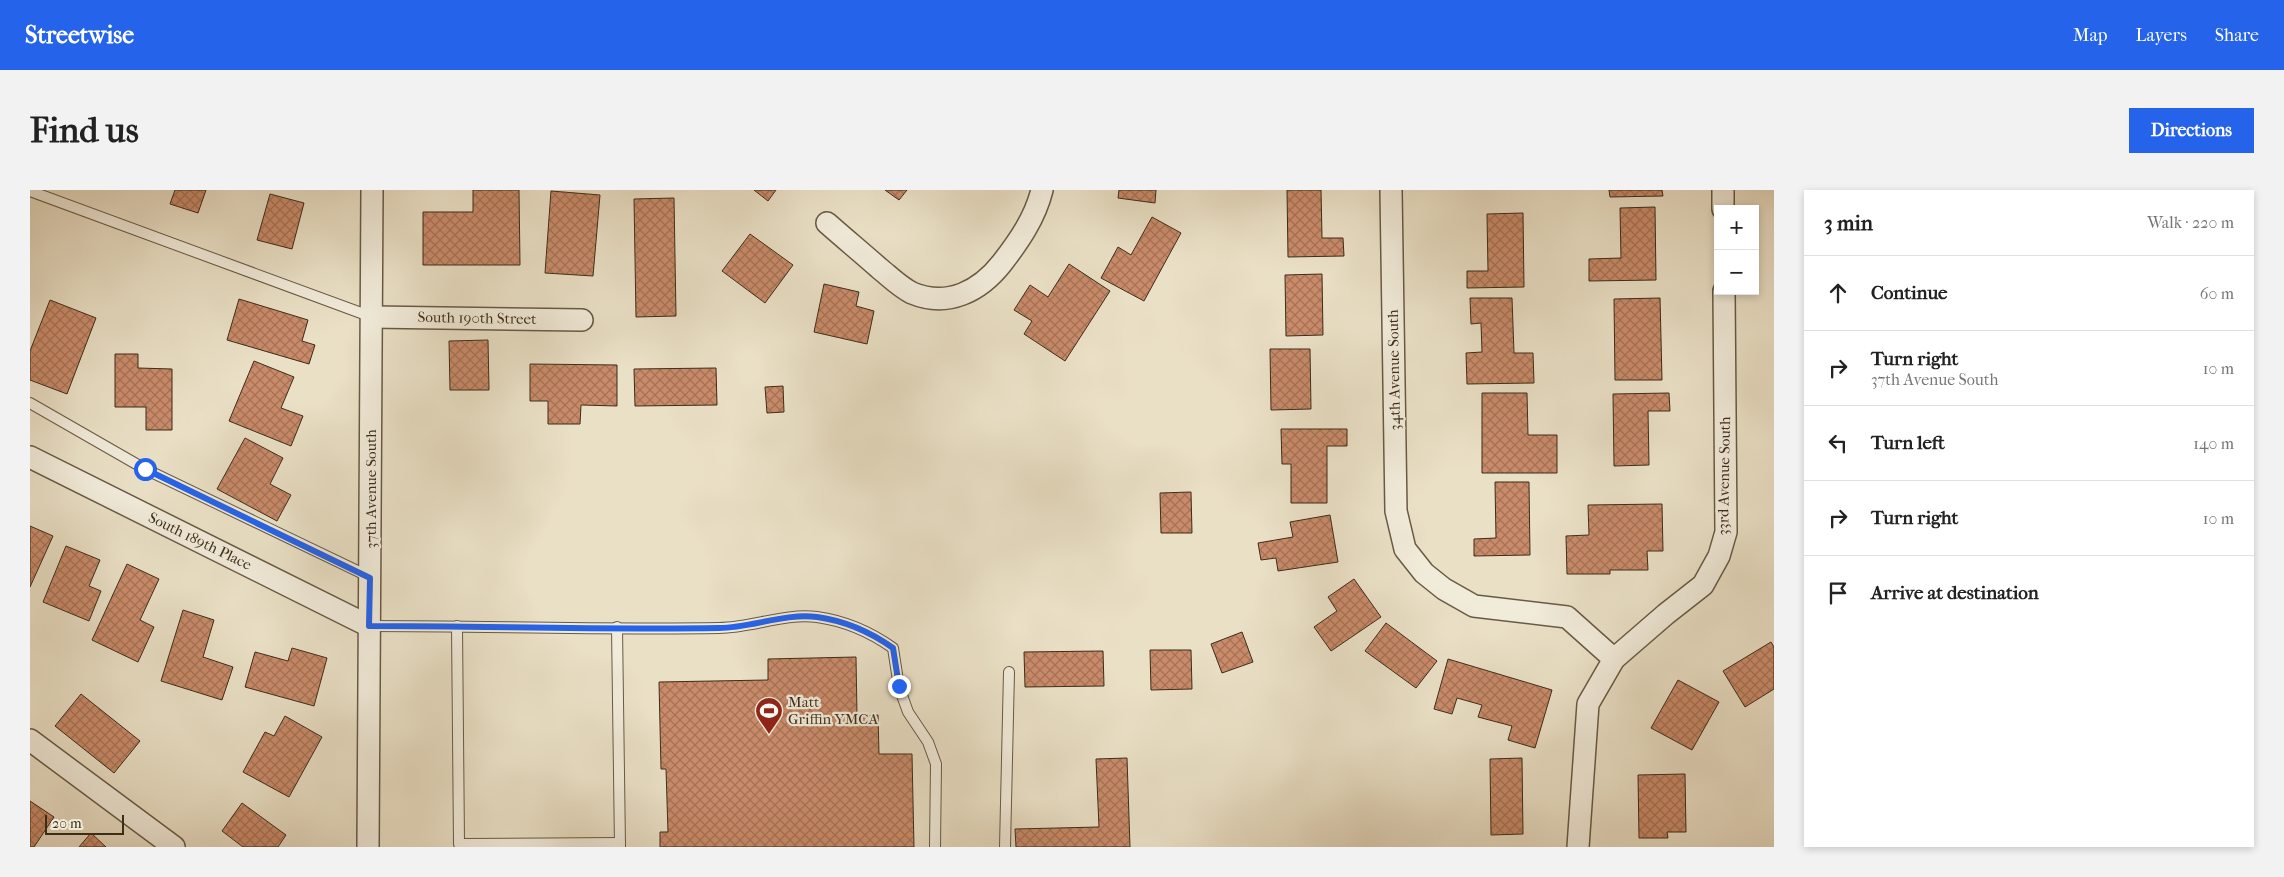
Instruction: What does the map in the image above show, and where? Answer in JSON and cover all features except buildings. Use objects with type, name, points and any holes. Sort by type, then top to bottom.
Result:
[{"type":"street","points":[[827,223],[912,293],[941,299],[960,296],[976,290],[992,276],[1027,227],[1042,190]]},
{"type":"street","name":"34th Avenue South","points":[[1391,190],[1396,511],[1405,549],[1430,578],[1444,589],[1474,606],[1568,617],[1614,659]]},
{"type":"street","points":[[1723,190],[1723,205]]},
{"type":"street","name":"37th Avenue South","points":[[368,191],[372,317],[368,847]]},
{"type":"street","name":"33rd Avenue South","points":[[1578,847],[1588,704],[1614,659],[1703,585],[1719,556],[1726,532],[1724,295]]},
{"type":"street","name":"South 190th Street","points":[[372,317],[582,320]]},
{"type":"street","name":"South 189th Place","points":[[30,457],[369,626]]},
{"type":"street","points":[[30,740],[174,847]]},
{"type":"lane","points":[[30,191],[372,317]]},
{"type":"lane","points":[[30,403],[145,469],[370,578]]},
{"type":"lane","points":[[369,626],[722,628],[780,618],[816,617],[848,623],[872,633],[893,648],[899,686],[908,712],[928,742],[936,764],[935,847]]},
{"type":"lane","points":[[458,626],[460,844],[620,845],[617,627]]},
{"type":"lane","points":[[1005,847],[1009,672]]},
{"type":"place","name":"Matt Griffin YMCA","points":[[769,735]]},
{"type":"route","points":[[145,469],[370,578],[369,626],[722,628],[780,618],[816,617],[848,623],[872,633],[893,648],[899,686]]}]
